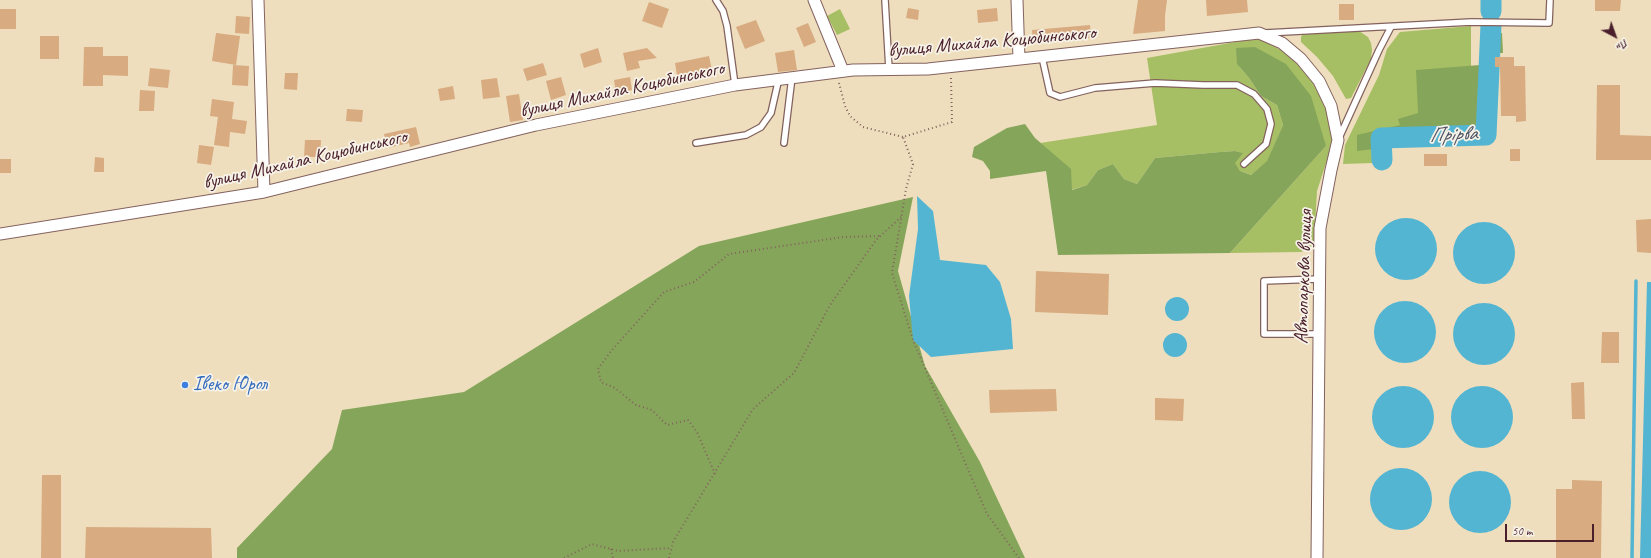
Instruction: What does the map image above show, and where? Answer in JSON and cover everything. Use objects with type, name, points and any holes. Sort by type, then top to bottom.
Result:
[{"type":"street","points":[[258,0],[264,192]]},
{"type":"street","points":[[814,0],[840,71]]},
{"type":"street","points":[[1017,0],[1019,59]]},
{"type":"street","name":"вулиця Михайла Коцюбинського","points":[[0,234],[264,192],[529,127],[735,85],[792,76],[840,71],[928,69],[1259,33]]},
{"type":"street","name":"Автопаркова вулиця","points":[[1259,33],[1282,43],[1301,59],[1319,81],[1331,106],[1338,140],[1330,170],[1320,228],[1317,558]]},
{"type":"lane","points":[[716,0],[724,11],[735,85]]},
{"type":"lane","points":[[884,0],[889,70]]},
{"type":"lane","points":[[1259,33],[1471,22],[1549,23],[1550,0]]},
{"type":"lane","points":[[1338,140],[1391,27]]},
{"type":"lane","points":[[1042,56],[1050,93],[1060,97],[1095,88],[1155,83],[1237,85],[1254,94],[1267,110],[1271,124],[1266,144],[1244,164]]},
{"type":"lane","points":[[784,143],[792,76]]},
{"type":"lane","points":[[696,143],[746,135],[761,127],[771,113],[780,78]]},
{"type":"lane","points":[[1319,279],[1264,281],[1264,334],[1319,334]]},
{"type":"path","points":[[840,71],[844,106],[850,116],[863,127],[903,137],[952,122],[950,67]]},
{"type":"path","points":[[903,137],[913,164],[906,189],[892,273],[913,340],[987,514],[1019,558]]},
{"type":"path","points":[[669,558],[673,542],[753,410],[794,373],[830,305],[881,236],[901,216]]},
{"type":"path","points":[[715,474],[698,432],[688,420],[666,425],[652,410],[636,405],[615,388],[601,382],[598,369],[610,351],[664,292],[694,282],[729,254],[843,237],[881,236]]},
{"type":"path","points":[[564,558],[592,544],[618,551],[671,548]]},
{"type":"path","points":[[611,549],[613,558]]},
{"type":"green space","points":[[840,9],[850,29],[837,35],[827,16]]},
{"type":"green space","points":[[1471,26],[1471,140],[1373,145],[1373,163],[1343,164],[1345,145],[1379,75],[1387,49],[1400,32]]},
{"type":"green space","points":[[1359,31],[1368,37],[1371,43],[1371,59],[1351,98],[1346,99],[1333,76],[1317,57],[1301,42],[1301,37],[1303,33]]},
{"type":"green space","points":[[1483,32],[1502,33],[1503,53],[1493,53],[1492,69],[1499,68],[1494,135],[1357,151],[1357,135],[1400,125],[1398,119],[1418,113],[1416,70],[1480,65]]},
{"type":"green space","points":[[1257,38],[1289,54],[1307,73],[1326,106],[1332,140],[1317,191],[1314,246],[1301,252],[1230,253],[1326,146],[1237,64],[1261,96],[1277,105],[1283,125],[1267,162],[1251,175],[1240,171],[1234,163],[1242,153],[1235,151],[1220,152],[1155,158],[1137,184],[1124,179],[1113,164],[1098,170],[1087,185],[1071,190],[1049,151],[1040,143],[1157,125],[1147,58]]},
{"type":"green space","points":[[1255,47],[1286,64],[1311,96],[1326,146],[1230,253],[1058,255],[1046,171],[990,179],[990,171],[983,161],[972,157],[974,147],[1007,128],[1025,124],[1035,138],[1071,169],[1072,190],[1087,185],[1098,170],[1113,164],[1124,179],[1137,184],[1155,158],[1220,152],[1235,151],[1243,153],[1235,163],[1240,171],[1251,175],[1267,161],[1283,125],[1277,105],[1261,96],[1237,64],[1236,48]]},
{"type":"green space","points":[[913,197],[898,271],[925,366],[980,462],[1025,558],[237,558],[237,548],[332,449],[342,410],[464,392],[699,246]]},
{"type":"water","points":[[917,196],[933,211],[940,260],[986,265],[1000,282],[1011,319],[1013,349],[931,357],[913,340],[909,296],[918,229]]},
{"type":"water","points":[[1400,218],[1412,218],[1428,227],[1435,237],[1437,249],[1435,261],[1428,271],[1412,280],[1400,280],[1389,275],[1380,266],[1375,255],[1375,243],[1380,232],[1389,223]]},
{"type":"water","points":[[1478,222],[1490,222],[1506,231],[1513,241],[1515,253],[1513,265],[1506,275],[1490,284],[1478,284],[1467,279],[1458,270],[1453,259],[1453,247],[1458,236],[1467,227]]},
{"type":"water","points":[[1647,282],[1651,282],[1651,558],[1640,558]]},
{"type":"water","points":[[1177,297],[1182,298],[1188,304],[1188,314],[1182,320],[1177,321],[1172,320],[1166,314],[1165,309],[1166,304],[1172,298]]},
{"type":"water","points":[[1399,301],[1411,301],[1427,310],[1434,320],[1436,332],[1434,344],[1427,354],[1411,363],[1399,363],[1388,358],[1379,349],[1374,338],[1374,326],[1379,315],[1388,306]]},
{"type":"water","points":[[1478,303],[1490,303],[1506,312],[1513,322],[1515,334],[1513,346],[1506,356],[1490,365],[1478,365],[1467,360],[1458,351],[1453,340],[1453,328],[1458,317],[1467,308]]},
{"type":"water","points":[[1175,333],[1180,334],[1186,340],[1186,350],[1180,356],[1175,357],[1170,356],[1164,350],[1163,345],[1164,340],[1170,334]]},
{"type":"water","points":[[1397,386],[1409,386],[1425,395],[1432,405],[1434,417],[1432,429],[1425,439],[1409,448],[1397,448],[1386,443],[1377,434],[1372,423],[1372,411],[1377,400],[1386,391]]},
{"type":"water","points":[[1476,386],[1488,386],[1504,395],[1511,405],[1513,417],[1511,429],[1504,439],[1488,448],[1476,448],[1465,443],[1456,434],[1451,423],[1451,411],[1456,400],[1465,391]]},
{"type":"water","points":[[1395,468],[1407,468],[1423,477],[1430,487],[1432,499],[1430,511],[1423,521],[1407,530],[1395,530],[1384,525],[1375,516],[1370,505],[1370,493],[1375,482],[1384,473]]},
{"type":"water","points":[[1474,471],[1486,471],[1502,480],[1509,490],[1511,502],[1509,514],[1502,524],[1486,533],[1474,533],[1463,528],[1454,519],[1449,508],[1449,496],[1454,485],[1463,476]]},
{"type":"building","points":[[1138,0],[1167,0],[1165,31],[1133,34]]},
{"type":"building","points":[[1206,0],[1247,0],[1248,12],[1207,16]]},
{"type":"building","points":[[1595,0],[1621,0],[1620,11],[1595,11]]},
{"type":"building","points":[[649,2],[669,9],[662,28],[642,21]]},
{"type":"building","points":[[1339,4],[1354,4],[1354,20],[1339,20]]},
{"type":"building","points":[[908,8],[919,10],[918,20],[906,18]]},
{"type":"building","points":[[997,8],[998,21],[978,23],[977,10]]},
{"type":"building","points":[[0,9],[16,9],[16,29],[0,29]]},
{"type":"building","points":[[236,16],[250,17],[249,34],[235,33]]},
{"type":"building","points":[[756,20],[765,41],[745,49],[736,27]]},
{"type":"building","points":[[808,23],[816,42],[804,47],[796,28]]},
{"type":"building","points":[[1090,25],[1091,38],[1033,42],[1032,30]]},
{"type":"building","points":[[216,33],[240,36],[236,65],[212,61]]},
{"type":"building","points":[[40,36],[59,36],[59,59],[40,59]]},
{"type":"building","points":[[84,47],[103,47],[103,56],[128,56],[128,76],[103,75],[103,86],[83,86]]},
{"type":"building","points":[[598,48],[602,62],[584,68],[580,54]]},
{"type":"building","points":[[647,48],[657,58],[638,61],[640,68],[627,71],[623,53]]},
{"type":"building","points":[[794,50],[797,70],[778,72],[775,53]]},
{"type":"building","points":[[709,56],[712,70],[677,75],[675,63]]},
{"type":"building","points":[[1495,57],[1514,57],[1514,66],[1525,66],[1526,121],[1516,122],[1516,116],[1501,116],[1500,67],[1495,67]]},
{"type":"building","points":[[543,63],[547,75],[527,81],[523,69]]},
{"type":"building","points":[[233,65],[249,66],[248,86],[232,85]]},
{"type":"building","points":[[150,68],[170,70],[168,88],[148,86]]},
{"type":"building","points":[[285,73],[298,73],[297,90],[284,89]]},
{"type":"building","points":[[561,77],[566,95],[551,100],[546,81]]},
{"type":"building","points":[[630,77],[632,90],[616,93],[614,80]]},
{"type":"building","points":[[497,78],[500,97],[483,99],[481,80]]},
{"type":"building","points":[[1597,85],[1620,85],[1620,135],[1651,136],[1651,160],[1596,160]]},
{"type":"building","points":[[453,86],[455,99],[440,101],[438,89]]},
{"type":"building","points":[[140,90],[155,91],[154,111],[139,111]]},
{"type":"building","points":[[519,94],[523,120],[510,122],[506,96]]},
{"type":"building","points":[[212,99],[234,102],[232,119],[247,121],[245,134],[230,132],[229,147],[214,145],[218,117],[210,116]]},
{"type":"building","points":[[347,109],[363,110],[362,122],[346,121]]},
{"type":"building","points":[[416,127],[420,144],[410,147],[409,143],[387,148],[384,134]]},
{"type":"building","points":[[305,140],[321,140],[320,157],[304,157]]},
{"type":"building","points":[[199,145],[214,147],[211,165],[197,163]]},
{"type":"building","points":[[1510,149],[1520,149],[1520,161],[1510,161]]},
{"type":"building","points":[[1424,154],[1447,154],[1447,166],[1424,166]]},
{"type":"building","points":[[95,157],[104,158],[104,172],[94,172]]},
{"type":"building","points":[[0,159],[11,159],[11,173],[0,173]]},
{"type":"building","points":[[1651,219],[1651,253],[1637,252],[1636,220]]},
{"type":"building","points":[[1036,271],[1109,274],[1108,315],[1035,312]]},
{"type":"building","points":[[1602,332],[1619,332],[1619,363],[1601,363]]},
{"type":"building","points":[[1584,382],[1585,419],[1572,419],[1571,383]]},
{"type":"building","points":[[1056,389],[1057,411],[990,413],[989,390]]},
{"type":"building","points":[[1155,398],[1184,399],[1183,421],[1155,420]]},
{"type":"building","points":[[42,475],[61,475],[61,558],[41,558]]},
{"type":"building","points":[[1572,480],[1602,481],[1601,558],[1556,558],[1556,489],[1572,489]]},
{"type":"building","points":[[86,527],[211,528],[212,558],[85,558]]},
{"type":"waterway","name":"Прірва","points":[[1491,0],[1491,11]]},
{"type":"waterway","name":"Прірва","points":[[1382,160],[1381,138],[1486,135],[1491,25]]},
{"type":"waterway","points":[[1632,558],[1636,281]]},
{"type":"place","name":"Івеко Юрол","points":[[185,385]]}]
